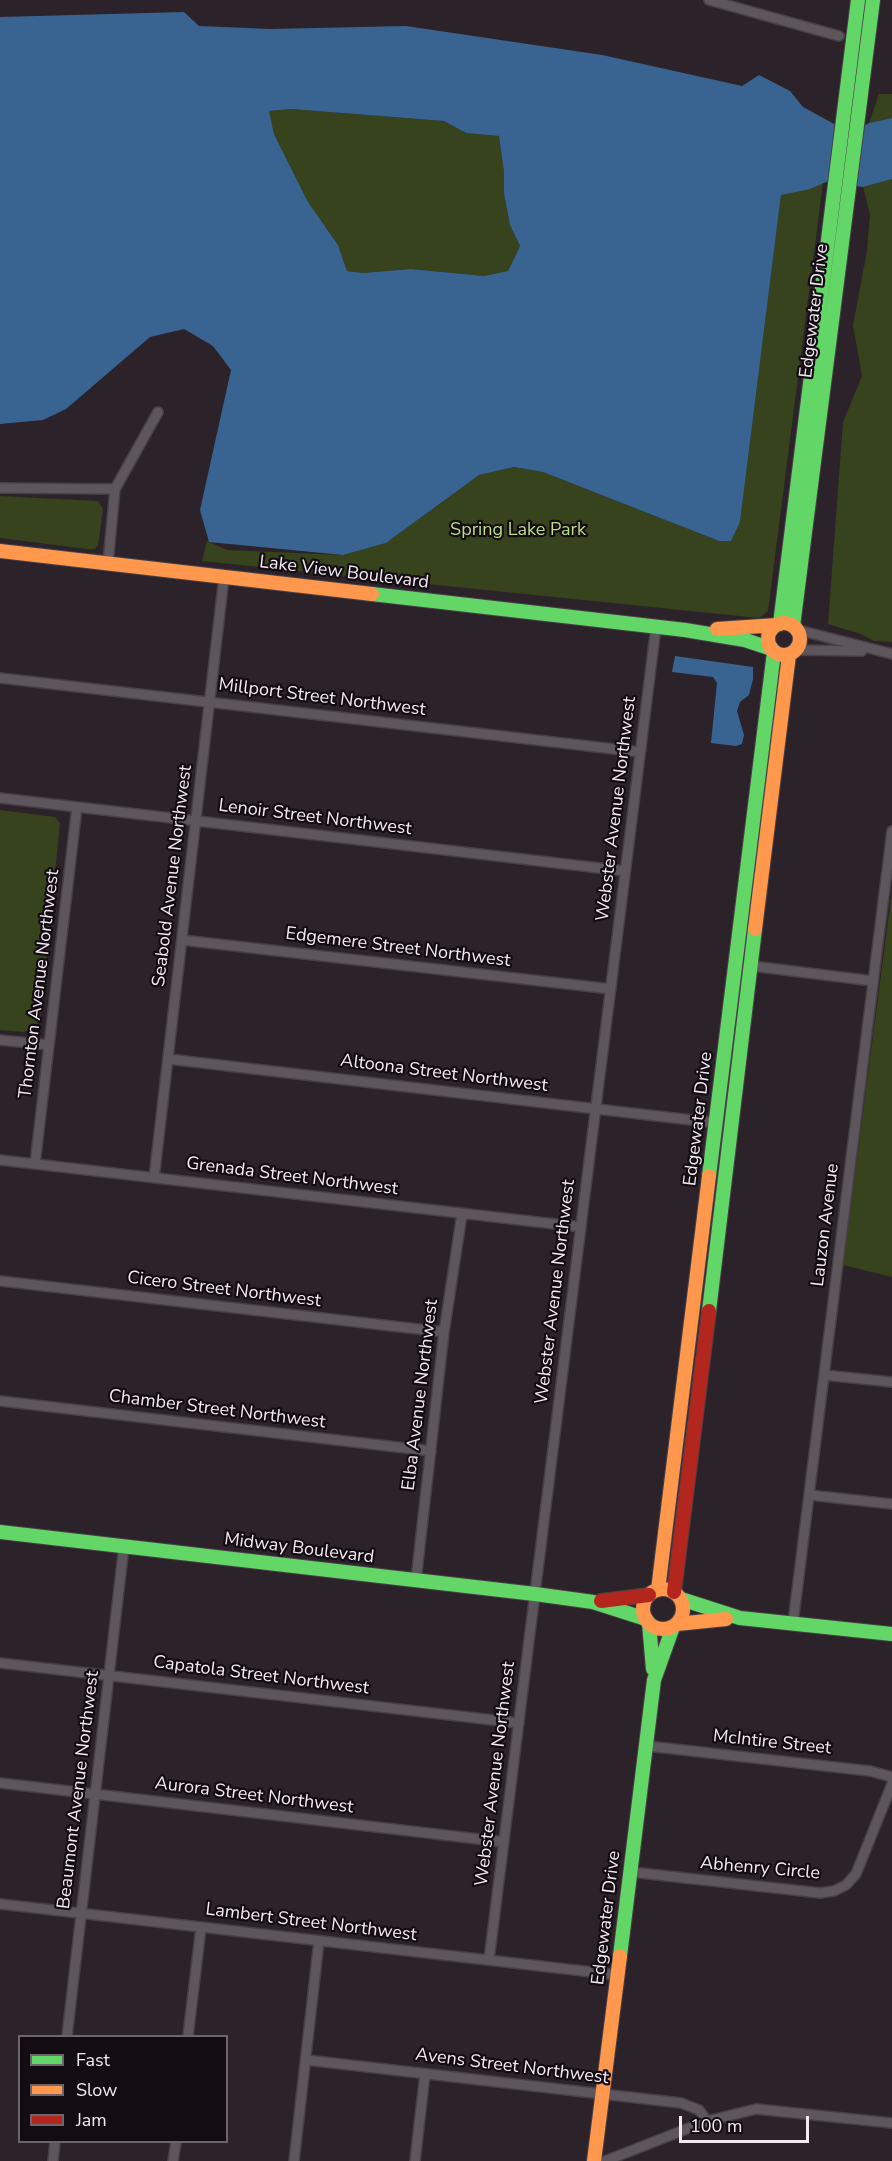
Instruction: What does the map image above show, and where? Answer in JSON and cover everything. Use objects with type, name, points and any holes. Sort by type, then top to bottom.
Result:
[{"type":"street","points":[[708,0],[733,3],[839,36]]},
{"type":"street","name":"Edgewater Drive","points":[[851,118],[858,0]]},
{"type":"street","name":"Edgewater Drive","points":[[787,626],[825,377],[851,118],[873,0]]},
{"type":"street","name":"Edgewater Drive","points":[[677,1596],[752,966],[792,653],[800,642],[787,626],[825,280],[842,191]]},
{"type":"street","points":[[825,280],[829,285],[830,295],[821,370],[825,377]]},
{"type":"street","points":[[108,563],[115,489],[158,412]]},
{"type":"street","points":[[0,488],[115,489]]},
{"type":"street","name":"Lake View Boulevard","points":[[0,551],[685,630],[745,640],[773,651],[792,653]]},
{"type":"street","name":"Seabold Avenue Northwest","points":[[154,1178],[224,577]]},
{"type":"street","points":[[787,626],[892,654]]},
{"type":"street","name":"Edgewater Drive","points":[[654,1592],[717,1123],[773,651],[769,636],[787,626]]},
{"type":"street","name":"Lake View Boulevard","points":[[685,630],[787,626]]},
{"type":"street","name":"Webster Avenue Northwest","points":[[489,1960],[656,627]]},
{"type":"street","points":[[792,653],[879,652]]},
{"type":"street","name":"Millport Street Northwest","points":[[0,678],[640,752]]},
{"type":"street","name":"Lenoir Street Northwest","points":[[0,798],[625,871]]},
{"type":"street","name":"Thornton Avenue Northwest","points":[[36,1164],[77,807]]},
{"type":"street","name":"Lauzon Avenue","points":[[793,1623],[892,831]]},
{"type":"street","name":"Edgemere Street Northwest","points":[[182,940],[610,990]]},
{"type":"street","points":[[752,966],[873,981]]},
{"type":"street","points":[[0,1040],[49,1045]]},
{"type":"street","name":"Altoona Street Northwest","points":[[168,1059],[717,1123]]},
{"type":"street","name":"Grenada Street Northwest","points":[[0,1160],[581,1227]]},
{"type":"street","name":"Elba Avenue Northwest","points":[[416,1580],[444,1332],[462,1214]]},
{"type":"street","name":"Cicero Street Northwest","points":[[0,1281],[444,1332]]},
{"type":"street","points":[[824,1375],[892,1382]]},
{"type":"street","name":"Chamber Street Northwest","points":[[0,1401],[431,1451]]},
{"type":"street","points":[[809,1495],[892,1504]]},
{"type":"street","name":"Midway Boulevard","points":[[0,1532],[535,1594],[593,1602],[648,1621]]},
{"type":"street","name":"Beaumont Avenue Northwest","points":[[67,2035],[124,1546]]},
{"type":"street","points":[[740,1618],[677,1596],[654,1592],[643,1609],[648,1621],[658,1629],[740,1618],[892,1634]]},
{"type":"street","name":"Midway Boulevard","points":[[593,1602],[654,1592]]},
{"type":"street","points":[[675,1625],[683,1610],[677,1596]]},
{"type":"street","name":"Edgewater Drive","points":[[594,2161],[654,1680],[648,1621]]},
{"type":"street","name":"Edgewater Drive","points":[[654,1680],[675,1625]]},
{"type":"street","name":"Capatola Street Northwest","points":[[0,1663],[519,1723]]},
{"type":"street","name":"McIntire Street","points":[[647,1746],[870,1771],[892,1777]]},
{"type":"street","name":"Aurora Street Northwest","points":[[0,1783],[504,1842]]},
{"type":"street","name":"Abhenry Circle","points":[[631,1872],[820,1893],[834,1891],[856,1874],[892,1784]]},
{"type":"street","name":"Lambert Street Northwest","points":[[0,1904],[618,1976]]},
{"type":"street","points":[[188,2035],[201,1927]]},
{"type":"street","points":[[294,2161],[320,1941]]},
{"type":"street","name":"Avens Street Northwest","points":[[306,2060],[681,2103],[699,2110],[707,2121]]},
{"type":"street","points":[[415,2161],[425,2074]]},
{"type":"street","points":[[605,2161],[707,2121],[756,2109],[892,2123]]},
{"type":"street","points":[[53,2161],[55,2143]]},
{"type":"street","points":[[174,2161],[176,2143]]},
{"type":"green space","points":[[879,94],[892,94],[892,118],[869,123]]},
{"type":"green space","points":[[291,109],[444,121],[466,133],[499,136],[504,172],[504,194],[510,225],[520,246],[508,271],[484,276],[411,269],[363,273],[347,271],[338,245],[308,202],[274,134],[269,111]]},
{"type":"green space","points":[[892,179],[892,642],[874,641],[861,634],[828,624],[843,422],[862,376],[853,325],[867,251],[870,214],[863,187]]},
{"type":"green space","name":"Spring Lake Park","points":[[823,183],[768,611],[759,618],[202,561],[207,541],[227,550],[343,555],[386,543],[479,475],[514,467],[543,472],[719,541],[731,541],[740,522],[781,195]]},
{"type":"green space","points":[[0,496],[98,501],[103,509],[98,545],[95,549],[87,549],[0,538]]},
{"type":"green space","points":[[0,810],[55,817],[60,823],[40,1019],[34,1028],[24,1032],[0,1030]]},
{"type":"green space","points":[[892,891],[892,1277],[843,1265]]},
{"type":"water","points":[[184,12],[199,26],[270,29],[406,26],[602,55],[742,86],[759,75],[790,91],[803,107],[838,126],[857,130],[869,123],[892,118],[892,179],[863,187],[826,182],[810,189],[781,195],[740,522],[731,541],[719,541],[543,472],[514,467],[479,475],[386,543],[343,555],[209,542],[200,510],[231,370],[213,346],[184,329],[150,337],[66,409],[43,420],[0,424],[0,17]],"holes":[[[291,109],[444,121],[466,133],[499,136],[504,172],[504,194],[510,225],[520,246],[508,271],[484,276],[411,269],[363,273],[347,271],[338,245],[308,202],[274,134],[269,111]]]},
{"type":"water","points":[[675,656],[753,667],[749,695],[740,702],[737,711],[744,735],[742,744],[736,746],[711,743],[717,683],[713,677],[672,672]]},
{"type":"traffic: fast","points":[[780,624],[858,0]]},
{"type":"traffic: fast","points":[[793,626],[873,0]]},
{"type":"traffic: fast","points":[[372,594],[685,630],[745,640],[772,649]]},
{"type":"traffic: fast","points":[[709,1176],[774,652]]},
{"type":"traffic: fast","points":[[709,1311],[755,929]]},
{"type":"traffic: fast","points":[[0,1532],[535,1594],[593,1602],[646,1619]]},
{"type":"traffic: fast","points":[[681,1599],[740,1618],[892,1634]]},
{"type":"traffic: fast","points":[[649,1623],[653,1669]]},
{"type":"traffic: fast","points":[[620,1956],[654,1680],[673,1627]]},
{"type":"traffic: slow","points":[[0,551],[372,594]]},
{"type":"traffic: slow","points":[[784,623],[795,628],[800,639],[795,650],[784,655],[773,650],[768,639],[773,628],[784,623]]},
{"type":"traffic: slow","points":[[717,629],[777,625]]},
{"type":"traffic: slow","points":[[755,929],[789,655]]},
{"type":"traffic: slow","points":[[658,1590],[709,1176]]},
{"type":"traffic: slow","points":[[663,1589],[677,1595],[683,1609],[677,1623],[663,1629],[649,1623],[643,1609],[649,1595],[663,1589]]},
{"type":"traffic: slow","points":[[677,1624],[726,1619]]},
{"type":"traffic: slow","points":[[594,2161],[620,1956]]},
{"type":"traffic: jam","points":[[674,1592],[709,1311]]},
{"type":"traffic: jam","points":[[601,1601],[649,1595]]}]
